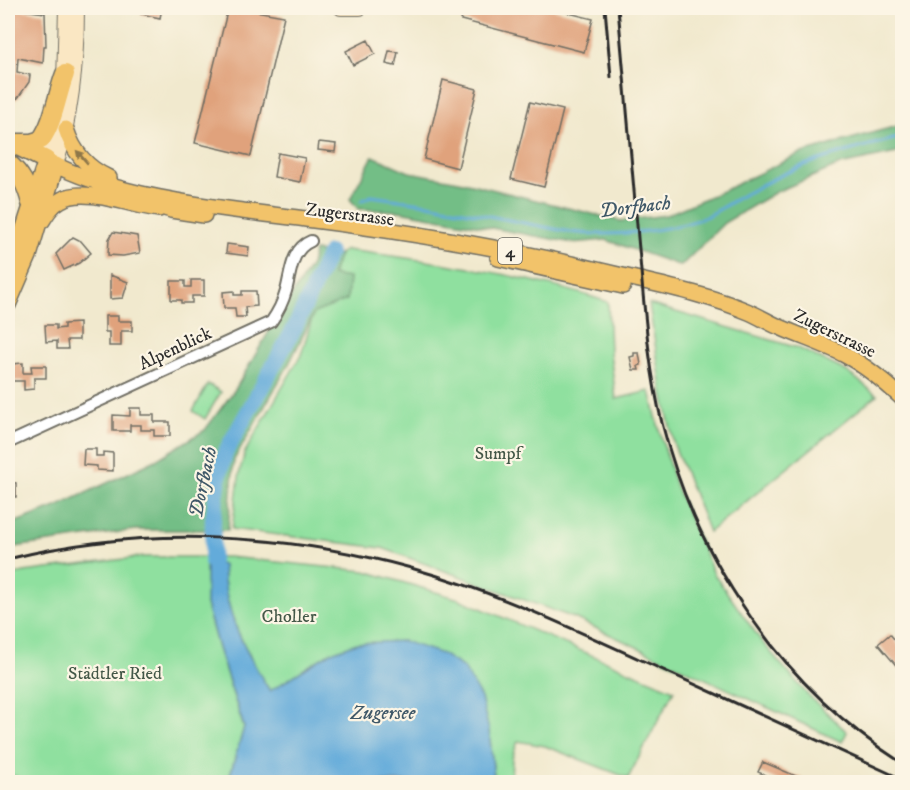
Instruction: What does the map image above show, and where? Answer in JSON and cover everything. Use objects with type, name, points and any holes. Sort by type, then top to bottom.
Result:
[{"type":"highway","points":[[9,145],[31,144],[40,140],[51,121],[57,94],[65,74]]},
{"type":"highway","points":[[9,145],[50,167]]},
{"type":"highway","points":[[8,163],[25,183],[31,203]]},
{"type":"main road","points":[[66,129],[76,151],[85,162],[101,174],[147,188],[221,203],[233,210]]},
{"type":"main road","points":[[8,277],[31,203],[50,167]]},
{"type":"main road","name":"Zugerstrasse","points":[[50,167],[113,186],[171,199],[233,210],[436,237],[552,259],[689,291],[750,312],[778,327]]},
{"type":"main road","name":"Zugerstrasse","points":[[50,167],[72,183],[171,210],[436,245],[686,300],[778,327],[844,354],[878,375],[903,398]]},
{"type":"main road","name":"4","points":[[39,226],[50,167]]},
{"type":"main road","name":"4","points":[[8,305],[39,226],[50,208],[61,199],[89,195],[171,210]]},
{"type":"street","points":[[50,167],[65,74],[66,8]]},
{"type":"street","points":[[50,167],[66,129],[75,74],[77,8]]},
{"type":"street","points":[[341,8],[360,8]]},
{"type":"street","name":"Alpenblick","points":[[8,443],[271,322],[281,304],[291,266],[299,248],[311,241]]},
{"type":"green space","points":[[902,125],[902,152],[840,165],[776,192],[724,223],[681,266],[606,240],[573,243],[399,211],[358,209],[350,199],[373,156],[409,172],[459,181],[621,221],[666,215],[725,190],[799,154]]},
{"type":"green space","name":"Sumpf","points":[[346,250],[511,276],[608,302],[610,352],[616,399],[650,391],[676,487],[714,574],[762,642],[806,693],[847,732],[842,742],[574,618],[382,548],[232,529],[240,470],[245,452],[301,355],[314,312],[332,275],[339,254]]},
{"type":"green space","points":[[314,251],[339,254],[332,275],[349,278],[347,300],[314,313],[288,366],[234,460],[228,530],[135,530],[8,548],[8,525],[56,507],[156,460],[205,430],[236,388],[311,265]]},
{"type":"green space","points":[[649,304],[798,348],[846,371],[877,395],[709,532],[674,445],[662,389]]},
{"type":"green space","points":[[208,384],[221,392],[205,419],[193,411]]},
{"type":"green space","points":[[140,557],[228,557],[365,571],[459,599],[674,690],[628,778],[545,746],[518,741],[512,758],[511,782],[493,782],[489,730],[331,652],[270,692],[232,616],[224,583],[223,565],[206,604],[244,728],[228,782],[31,782],[8,774],[8,577],[24,572]]},
{"type":"water","name":"Zugersee","points":[[212,562],[223,565],[227,599],[237,631],[270,691],[331,652],[357,643],[403,641],[442,654],[464,668],[481,698],[489,730],[493,782],[228,782],[244,727],[206,604],[206,564]]},
{"type":"building","points":[[8,8],[45,13],[46,46],[44,46],[43,63],[18,58],[17,72],[30,75],[29,82],[18,98],[8,103]]},
{"type":"building","points":[[143,8],[162,8],[160,18],[141,14]]},
{"type":"building","points":[[228,8],[284,16],[251,156],[195,143]]},
{"type":"building","points":[[465,8],[549,8],[593,19],[584,52],[461,20]]},
{"type":"building","points":[[368,40],[375,54],[353,65],[346,51]]},
{"type":"building","points":[[389,51],[398,52],[395,66],[386,64]]},
{"type":"building","points":[[443,80],[477,89],[458,168],[424,159]]},
{"type":"building","points":[[530,102],[563,110],[544,187],[511,179]]},
{"type":"building","points":[[319,142],[336,144],[335,152],[318,150]]},
{"type":"building","points":[[278,153],[305,158],[300,182],[274,177]]},
{"type":"building","points":[[113,232],[137,236],[140,253],[123,256],[108,255],[109,239]]},
{"type":"building","points":[[73,237],[81,241],[91,253],[79,263],[64,270],[56,254]]},
{"type":"building","points":[[227,244],[249,247],[248,256],[226,253]]},
{"type":"building","points":[[110,275],[128,282],[123,298],[110,299]]},
{"type":"building","points":[[191,280],[204,280],[204,296],[192,296],[192,303],[171,300],[171,281],[185,281],[185,287],[191,287]]},
{"type":"building","points":[[234,291],[234,295],[242,295],[242,291],[256,291],[257,306],[245,307],[246,317],[236,317],[235,308],[224,308],[223,292]]},
{"type":"building","points":[[105,316],[118,316],[118,321],[132,321],[132,331],[121,331],[121,346],[109,346],[109,332],[105,332]]},
{"type":"building","points":[[79,323],[79,340],[67,340],[68,349],[57,349],[57,341],[46,342],[45,325],[56,325],[56,329],[64,328],[64,324]]},
{"type":"building","points":[[634,353],[639,353],[641,365],[638,366],[639,370],[633,370],[630,357],[634,356]]},
{"type":"building","points":[[23,363],[23,373],[32,373],[31,366],[46,366],[46,378],[34,378],[34,389],[24,390],[24,381],[12,381],[12,364]]},
{"type":"building","points":[[130,408],[141,408],[141,415],[154,415],[154,422],[170,422],[170,436],[154,436],[154,430],[141,430],[141,425],[130,425],[130,431],[113,431],[113,415],[130,416]]},
{"type":"building","points":[[84,449],[96,449],[96,456],[103,456],[103,452],[113,453],[113,471],[97,470],[97,466],[83,465]]},
{"type":"building","points":[[8,482],[16,483],[16,497],[8,497]]},
{"type":"building","points":[[890,634],[902,649],[902,668],[900,670],[878,644]]},
{"type":"building","points":[[763,762],[803,779],[801,782],[781,782],[758,772]]},
{"type":"waterway","name":"Dorfbach","points":[[361,201],[371,196],[428,204],[570,232],[602,234],[657,230],[709,215],[760,186],[802,166],[902,137]]},
{"type":"waterway","name":"Dorfbach","points":[[212,562],[213,519],[225,453],[295,327],[329,253]]},
{"type":"railway","points":[[605,8],[611,77]]},
{"type":"railway","points":[[618,8],[649,354],[662,423],[677,474],[697,524],[750,616],[783,658],[819,697],[859,732],[902,763]]},
{"type":"railway","points":[[8,559],[57,548],[108,541],[210,538],[312,547],[411,568],[527,609],[902,779]]},
{"type":"park label","name":"Choller","points":[[289,616]]},
{"type":"park label","name":"Städtler Ried","points":[[115,673]]}]
